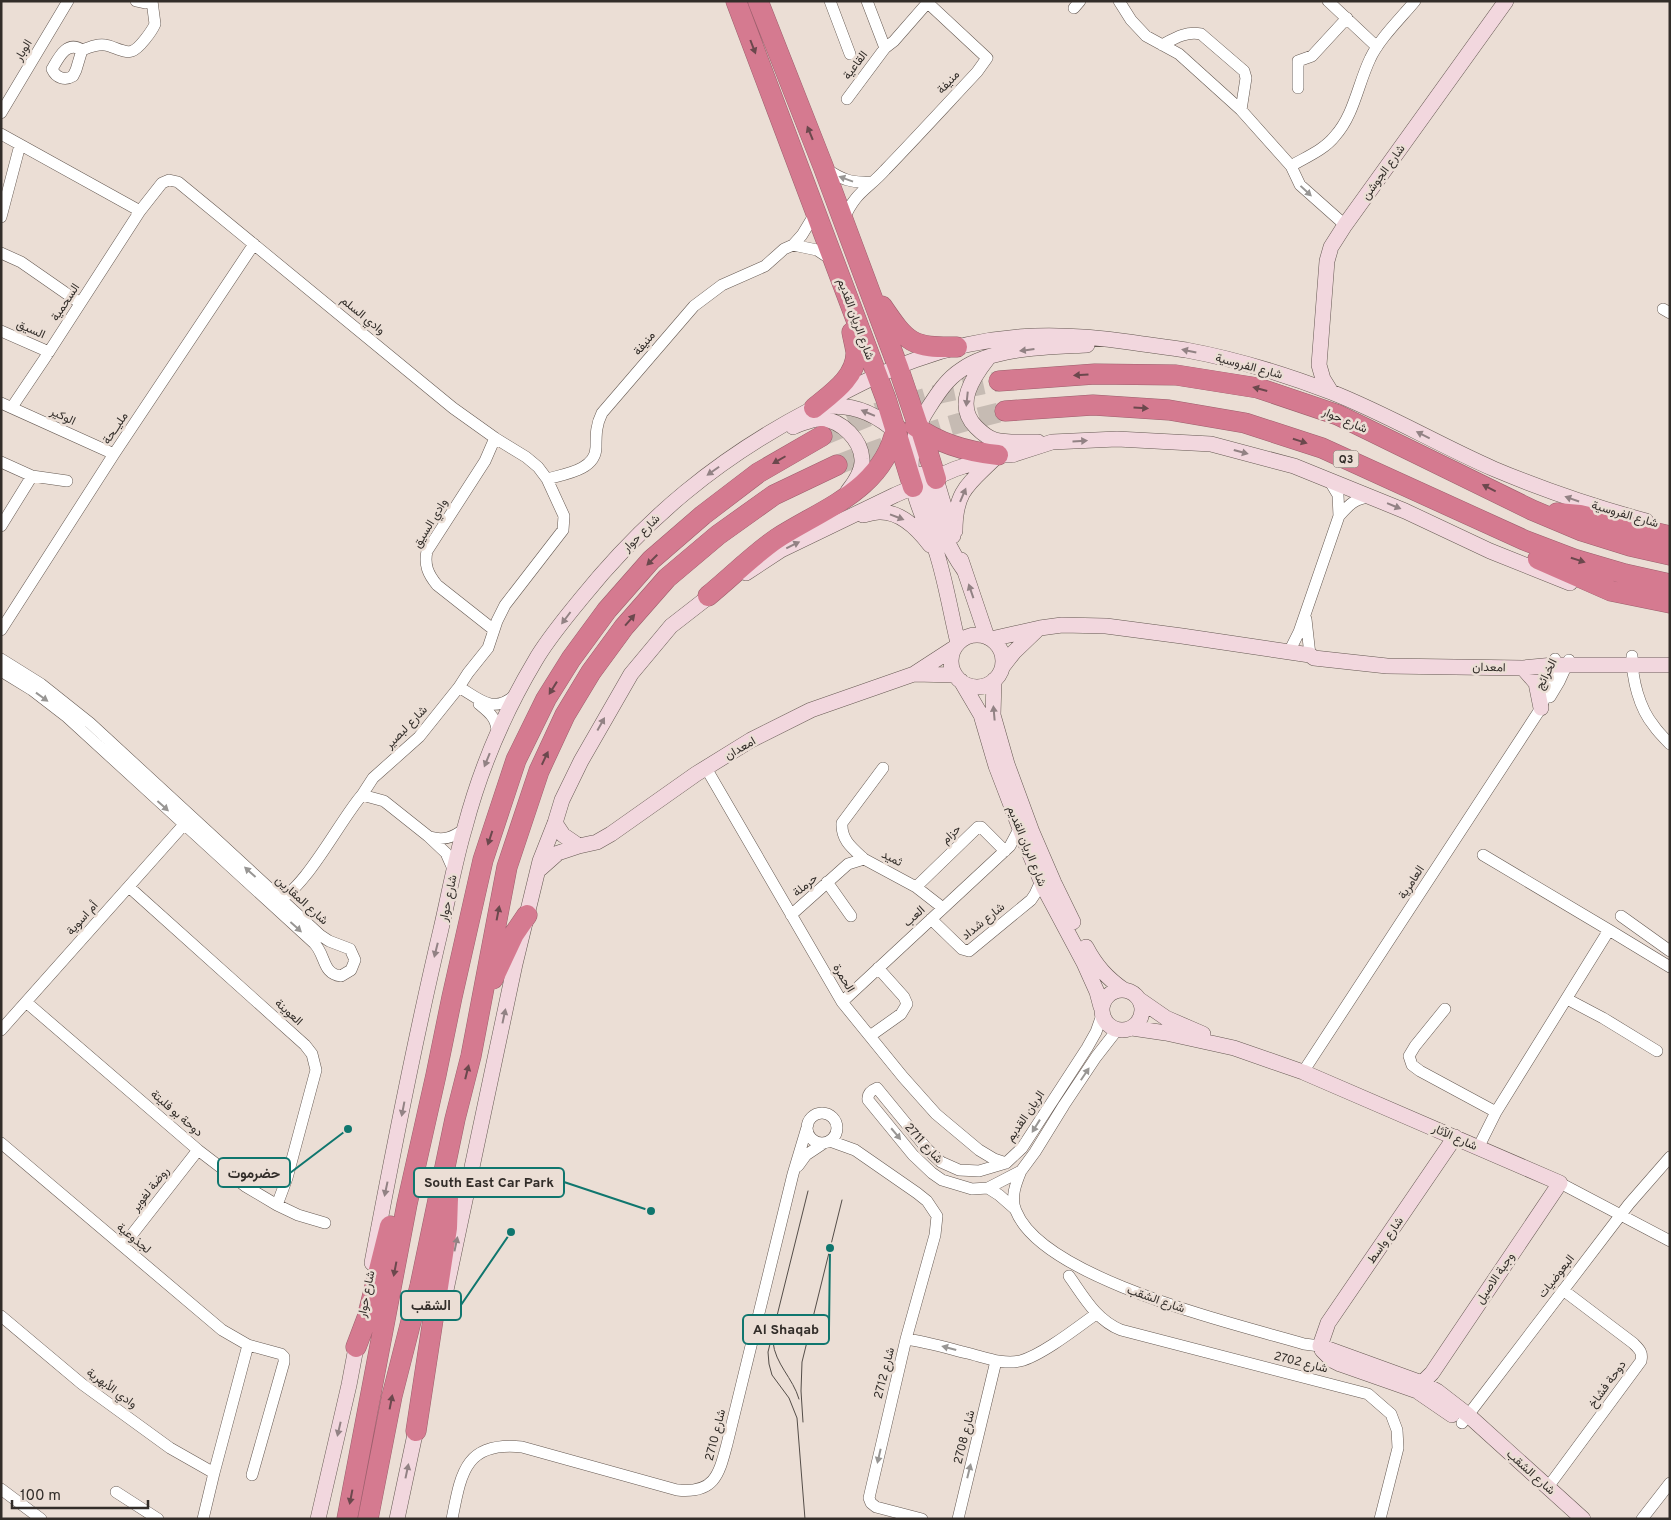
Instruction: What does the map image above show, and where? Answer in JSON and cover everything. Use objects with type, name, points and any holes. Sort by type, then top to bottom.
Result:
[{"type":"highway","name":"شارع الريان القديم","points":[[736,1],[877,376],[892,405],[895,431],[924,483]]},
{"type":"highway","name":"شارع الريان القديم","points":[[758,1],[823,166],[898,367],[919,428],[924,483]]},
{"type":"highway","points":[[863,277],[906,338],[921,346],[933,348],[957,347]]},
{"type":"highway","points":[[814,408],[839,387],[848,377],[855,363],[856,352],[843,286]]},
{"type":"highway","points":[[898,367],[892,405],[919,428],[941,441],[966,449],[998,455]]},
{"type":"highway","name":"شارع حوار","points":[[999,381],[1095,374],[1176,375],[1258,388],[1338,415],[1532,510],[1582,530],[1630,546],[1670,555]]},
{"type":"highway","name":"Q3","points":[[1005,411],[1093,405],[1169,410],[1245,423],[1322,448],[1524,540],[1574,559],[1625,574],[1670,584]]},
{"type":"highway","points":[[708,596],[775,540],[845,510],[876,471],[892,445],[895,431]]},
{"type":"highway","name":"شارع حوار","points":[[347,1519],[407,1204],[483,860],[516,760],[546,699],[571,659],[607,610],[651,560],[703,515],[758,473],[822,436]]},
{"type":"highway","points":[[368,1519],[392,1396],[420,1286],[450,1143],[471,1056],[507,867],[539,771],[565,715],[591,672],[624,627],[667,578],[718,534],[774,495],[837,465]]},
{"type":"highway","points":[[1458,509],[1523,552],[1611,590],[1670,603]]},
{"type":"highway","points":[[1532,510],[1580,515],[1670,536]]},
{"type":"highway","points":[[481,1006],[514,934],[527,915]]},
{"type":"highway","points":[[356,1347],[367,1318],[403,1181],[422,1135]]},
{"type":"highway","points":[[416,1431],[447,1228],[450,1143]]},
{"type":"main road","name":"شارع الجوشن","points":[[1331,392],[1323,379],[1319,365],[1327,261],[1331,247],[1506,1]]},
{"type":"main road","name":"شارع الفروسية","points":[[814,408],[877,376],[914,360],[957,347],[1002,338],[1032,335],[1076,336],[1182,349],[1228,359],[1331,392],[1519,479],[1595,506],[1670,527]]},
{"type":"main road","points":[[911,451],[919,428],[938,392],[953,376],[972,363],[1021,350],[1128,342]]},
{"type":"main road","points":[[989,357],[973,377],[966,396],[967,413],[973,424],[993,439],[1016,442],[1117,439],[1211,444],[1294,466],[1370,496],[1490,550],[1577,586],[1608,596],[1670,611]]},
{"type":"main road","points":[[1295,379],[1308,374],[1319,365]]},
{"type":"main road","points":[[814,408],[838,405],[858,408],[886,422],[906,442],[924,483],[945,540],[964,570]]},
{"type":"main road","name":"شارع حوار","points":[[318,1519],[356,1347],[406,1092],[454,871],[464,829],[484,768],[497,736],[536,658],[573,608],[608,566],[650,523],[683,493],[781,425],[814,408]]},
{"type":"main road","points":[[743,451],[796,425],[822,419],[841,426],[855,439],[862,458],[860,472],[845,510]]},
{"type":"main road","points":[[845,510],[924,483],[955,469],[998,455],[1012,454],[1052,442]]},
{"type":"main road","points":[[955,542],[956,524],[963,491],[970,481],[998,455]]},
{"type":"main road","name":"شارع الريان القديم","points":[[924,483],[955,542],[989,638]]},
{"type":"main road","name":"شارع الريان القديم","points":[[924,483],[956,645]]},
{"type":"main road","points":[[845,510],[880,512],[897,516],[910,522],[938,555]]},
{"type":"main road","points":[[397,1519],[513,974],[540,861],[562,800],[580,761],[631,674],[671,626],[708,596]]},
{"type":"main road","name":"امعدان","points":[[989,638],[1062,625],[1106,626],[1310,655],[1314,658],[1387,666],[1523,668],[1561,662]]},
{"type":"main road","points":[[1003,666],[1000,648],[989,638],[973,635],[956,645],[951,659],[958,678],[975,687],[989,684],[999,675],[1003,666],[1014,652],[1040,628]]},
{"type":"main road","name":"امعدان","points":[[538,870],[558,853],[597,842],[611,834],[706,768],[751,740],[811,710],[914,674],[956,645]]},
{"type":"main road","name":"امعدان","points":[[1310,655],[1314,652],[1389,658],[1561,662],[1632,661],[1670,665]]},
{"type":"main road","name":"امعدان","points":[[1632,661],[1670,655]]},
{"type":"main road","points":[[1523,668],[1536,683],[1541,708]]},
{"type":"main road","name":"امعدان","points":[[914,674],[958,678]]},
{"type":"main road","name":"شارع الريان القديم","points":[[958,678],[981,715],[996,766],[1019,829],[1052,904],[1084,963],[1097,992],[1101,1011]]},
{"type":"main road","name":"شارع الريان القديم","points":[[994,680],[993,715],[1032,832],[1054,883],[1092,959],[1111,981],[1124,990]]},
{"type":"main road","points":[[555,823],[563,835],[579,846]]},
{"type":"main road","points":[[1116,990],[1124,990],[1133,993],[1140,1000],[1142,1006],[1140,1019],[1124,1029],[1107,1025],[1101,1011],[1104,1000],[1109,994],[1116,990]]},
{"type":"main road","name":"شارع الآثار","points":[[1140,1000],[1166,1018],[1234,1048]]},
{"type":"main road","name":"شارع الآثار","points":[[1124,1029],[1166,1033],[1234,1048],[1303,1072],[1560,1183]]},
{"type":"main road","name":"شارع واسط","points":[[1320,1346],[1328,1323],[1337,1309],[1455,1137]]},
{"type":"main road","name":"وجبة الاصيل","points":[[1427,1378],[1560,1183]]},
{"type":"main road","name":"شارع الشقب","points":[[1320,1346],[1427,1378],[1436,1391],[1488,1443],[1571,1519]]},
{"type":"main road","name":"شارع الشقب","points":[[1320,1346],[1325,1355],[1332,1360],[1417,1391],[1465,1419],[1582,1519]]},
{"type":"street","name":"الوبار","points":[[1,113],[68,1]]},
{"type":"street","points":[[82,50],[91,46],[105,45],[129,52],[134,50],[148,36],[155,24],[152,1],[145,3],[136,1]]},
{"type":"street","points":[[830,1],[850,54]]},
{"type":"street","name":"القاعية","points":[[867,1],[885,48]]},
{"type":"street","points":[[1119,1],[1131,20],[1146,36],[1179,54],[1198,69],[1241,110],[1290,166],[1300,185],[1345,225]]},
{"type":"street","points":[[1328,1],[1377,47]]},
{"type":"street","points":[[1290,166],[1323,147],[1336,136],[1345,121],[1370,58],[1415,1]]},
{"type":"street","name":"منيفة","points":[[843,221],[849,206],[859,193],[884,172],[978,72],[987,58],[928,2]]},
{"type":"street","name":"القاعية","points":[[847,99],[885,48],[894,41],[928,2]]},
{"type":"street","points":[[1298,88],[1298,61],[1312,56],[1347,18]]},
{"type":"street","points":[[1162,44],[1187,33],[1201,34],[1246,74],[1241,110]]},
{"type":"street","points":[[1,134],[140,212]]},
{"type":"street","points":[[1,217],[20,145]]},
{"type":"street","points":[[823,166],[840,178],[856,183],[872,182]]},
{"type":"street","name":"وادي السلم","points":[[160,186],[169,180],[178,182],[446,402],[494,438],[533,461],[548,479],[564,516],[563,530],[505,605],[494,630]]},
{"type":"street","name":"السحمية","points":[[7,405],[49,352],[140,212],[160,186]]},
{"type":"street","name":"منيفة","points":[[548,479],[584,467],[592,461],[596,452],[596,426],[602,413],[694,306],[722,285],[765,266],[781,252],[793,245],[806,230],[816,212]]},
{"type":"street","name":"مليــحة","points":[[1,630],[114,454],[254,244]]},
{"type":"street","points":[[793,245],[817,250],[835,263]]},
{"type":"street","points":[[1,253],[22,262],[80,304]]},
{"type":"street","name":"السيق","points":[[1,331],[49,352]]},
{"type":"street","name":"الوكير","points":[[7,405],[114,454]]},
{"type":"street","name":"وادي السيق","points":[[494,438],[485,461],[427,551],[425,559],[430,576],[437,585],[494,630]]},
{"type":"street","points":[[1,462],[32,476],[67,481]]},
{"type":"street","points":[[1,526],[5,512],[32,476]]},
{"type":"street","points":[[1289,652],[1299,632],[1339,516],[1338,496],[1329,480]]},
{"type":"street","points":[[1339,516],[1354,501],[1370,496]]},
{"type":"street","points":[[1305,614],[1310,655]]},
{"type":"street","name":"شارع لبصير","points":[[275,901],[294,888],[312,867],[349,810],[373,778],[419,736],[459,687],[488,648],[494,630]]},
{"type":"street","name":"شارع المقارين","points":[[1,660],[41,684],[74,710],[187,821]]},
{"type":"street","points":[[1632,661],[1640,701],[1652,725],[1670,744]]},
{"type":"street","name":"الخرائج","points":[[1541,708],[1551,680],[1561,662]]},
{"type":"street","name":"شارع المقارين","points":[[1,671],[32,690],[67,717],[187,821],[275,901],[329,942],[350,949],[355,960],[351,970],[341,976],[330,972],[318,947],[275,901]]},
{"type":"street","points":[[459,687],[493,705],[504,704],[518,694]]},
{"type":"street","points":[[471,694],[494,717],[497,736]]},
{"type":"street","name":"العامرية","points":[[1303,1072],[1541,708]]},
{"type":"street","name":"الحمرة","points":[[706,768],[842,1002],[936,1114],[979,1150],[994,1159],[1006,1163]]},
{"type":"street","points":[[864,859],[844,839],[842,823],[883,768]]},
{"type":"street","points":[[362,795],[384,801],[428,836],[446,853],[454,871]]},
{"type":"street","name":"أم اسوية","points":[[1,1030],[187,821]]},
{"type":"street","name":"حزام","points":[[916,887],[978,827],[985,830],[1005,851]]},
{"type":"street","points":[[428,836],[446,839],[457,835],[464,829]]},
{"type":"street","name":"العب","points":[[842,1002],[1005,851],[1010,846],[1019,829]]},
{"type":"street","points":[[1005,851],[1021,848],[1029,852]]},
{"type":"street","points":[[1483,855],[1670,967]]},
{"type":"street","name":"ثميد","points":[[827,882],[848,864],[864,859],[916,887],[943,908]]},
{"type":"street","name":"شارع شداد","points":[[931,919],[968,952],[1030,900],[1039,888],[1041,881]]},
{"type":"street","name":"حرملة","points":[[791,915],[827,882],[851,916]]},
{"type":"street","name":"العوينة","points":[[129,887],[305,1045],[312,1054],[316,1070],[287,1178],[276,1205]]},
{"type":"street","points":[[1030,900],[1038,899],[1052,904]]},
{"type":"street","points":[[1621,916],[1670,951]]},
{"type":"street","points":[[1478,1148],[1496,1112],[1608,930]]},
{"type":"street","points":[[870,1036],[901,1014],[907,1004],[904,997],[878,968]]},
{"type":"street","points":[[1567,999],[1603,1018],[1657,1051]]},
{"type":"street","name":"دوحة بو فليتة","points":[[26,1002],[198,1150],[245,1186],[276,1205],[298,1215],[325,1223]]},
{"type":"street","points":[[1445,1009],[1409,1056],[1412,1065],[1496,1112]]},
{"type":"street","name":"الريان القديم","points":[[877,1088],[927,1150],[950,1167],[968,1172],[979,1171],[1006,1163],[1022,1148],[1087,1048],[1096,1032],[1101,1011]]},
{"type":"street","points":[[1015,1209],[1015,1185],[1022,1171],[1100,1051],[1124,1029]]},
{"type":"street","name":"شارع 2711","points":[[877,1088],[871,1091],[868,1095],[868,1100],[913,1155],[932,1173],[942,1180],[972,1189],[988,1188]]},
{"type":"street","points":[[855,1150],[835,1120],[826,1113],[815,1115],[808,1124],[809,1135],[818,1142],[827,1142],[855,1150],[917,1192],[927,1201],[937,1216],[936,1235],[906,1340]]},
{"type":"street","name":"شارع 2710","points":[[452,1519],[463,1472],[475,1456],[498,1446],[522,1447],[677,1490],[699,1489],[708,1485],[720,1470],[793,1174],[808,1124]]},
{"type":"street","points":[[827,1142],[834,1136],[837,1125]]},
{"type":"street","name":"شارع 2710","points":[[793,1174],[806,1155],[827,1142]]},
{"type":"street","name":"لجذوعية","points":[[2,1147],[222,1330],[248,1345],[281,1354],[284,1357],[252,1475]]},
{"type":"street","name":"روضة لغوير","points":[[123,1246],[198,1150]]},
{"type":"street","name":"البعوضيات","points":[[1465,1419],[1621,1215],[1670,1157]]},
{"type":"street","points":[[988,1188],[1022,1171]]},
{"type":"street","name":"شارع الآثار","points":[[1560,1183],[1670,1241]]},
{"type":"street","name":"شارع الشقب","points":[[988,1188],[1015,1209],[1028,1231],[1051,1252],[1090,1272],[1140,1295],[1304,1344],[1320,1346]]},
{"type":"street","points":[[1069,1276],[1096,1314]]},
{"type":"street","name":"دوحة فشاخ","points":[[1548,1488],[1630,1376],[1642,1355],[1633,1343],[1563,1290]]},
{"type":"street","name":"شارع 2712","points":[[922,1519],[876,1507],[869,1498],[906,1340],[925,1342],[996,1361],[1014,1362],[1027,1359],[1070,1333],[1096,1314]]},
{"type":"street","name":"شارع 2702","points":[[1096,1314],[1121,1330],[1368,1394],[1391,1414],[1397,1430],[1398,1448],[1380,1519]]},
{"type":"street","name":"وادي الأبهرية","points":[[1,1316],[82,1384],[170,1448],[214,1472]]},
{"type":"street","points":[[203,1519],[248,1345]]},
{"type":"street","name":"شارع 2708","points":[[958,1519],[996,1361]]},
{"type":"street","points":[[1642,1519],[1670,1483]]},
{"type":"street","points":[[1,1489],[41,1519]]},
{"type":"street","points":[[116,1492],[158,1519]]},
{"type":"tunnel","points":[[822,436],[879,412],[942,393],[999,381]]},
{"type":"tunnel","points":[[837,465],[920,435],[1005,411]]},
{"type":"tram line","points":[[805,1519],[797,1418],[789,1398],[772,1375],[768,1352],[808,1191]]},
{"type":"tram line","points":[[803,1422],[802,1362],[842,1200]]},
{"type":"tram line","points":[[773,1342],[777,1357],[793,1384],[799,1399]]},
{"type":"place","name":"حضرموت","points":[[348,1129]]},
{"type":"place","name":"South East Car Park","points":[[651,1211]]},
{"type":"place","name":"الشقب","points":[[511,1232]]},
{"type":"place","name":"Al Shaqab","points":[[830,1248]]}]
